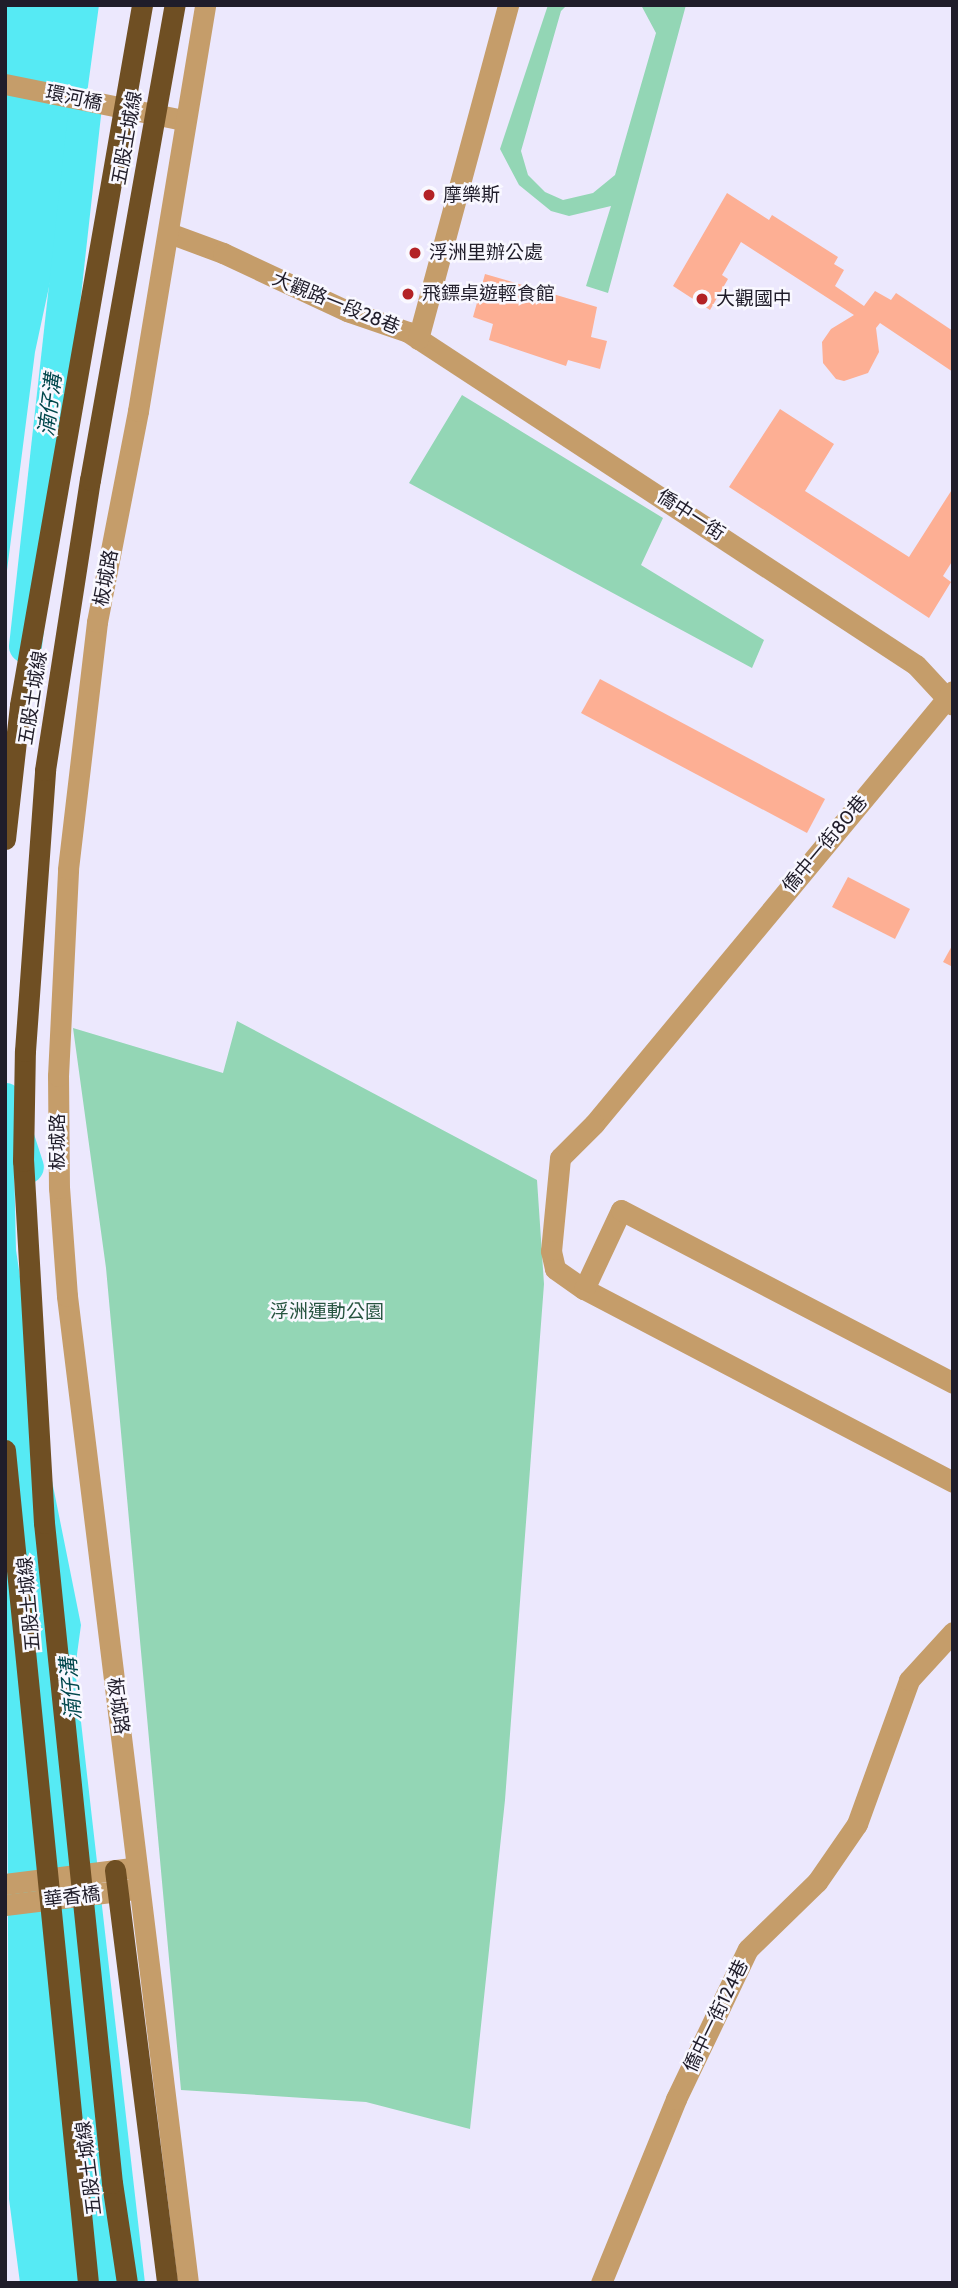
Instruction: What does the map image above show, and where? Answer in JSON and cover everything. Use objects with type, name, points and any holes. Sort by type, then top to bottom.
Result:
[{"type":"highway","name":"五股土城線","points":[[5,839],[20,705],[142,5]]},
{"type":"highway","name":"五股土城線","points":[[127,2283],[112,2183],[44,1523],[29,1299],[24,1078],[45,770],[92,467],[175,5]]},
{"type":"highway","name":"五股土城線","points":[[5,1450],[88,2283]]},
{"type":"highway","points":[[122,1880],[167,2283]]},
{"type":"street","name":"板城路","points":[[188,2283],[122,1880],[122,1727],[67,1296],[58,1188],[58,1076],[68,869],[97,622],[169,233],[184,120],[205,5]]},
{"type":"street","name":"大觀路一段28巷","points":[[169,233],[418,339],[508,5]]},
{"type":"street","name":"環河橋","points":[[5,83],[184,120]]},
{"type":"street","name":"僑中一街","points":[[418,339],[916,665],[950,698]]},
{"type":"street","name":"僑中一街80巷","points":[[950,698],[560,1158],[551,1251],[555,1269],[584,1289],[953,1482]]},
{"type":"street","points":[[584,1289],[621,1210],[953,1384]]},
{"type":"street","name":"僑中一街124巷","points":[[601,2283],[676,2099],[748,1949],[817,1882],[857,1824],[909,1680],[953,1632]]},
{"type":"street","name":"華香橋","points":[[5,1884],[122,1880]]},
{"type":"street","name":"華香橋","points":[[5,1905],[122,1880]]},
{"type":"green space","points":[[548,5],[567,5],[561,11],[521,151],[528,175],[545,192],[563,200],[593,193],[615,175],[656,33],[641,5],[686,5],[608,293],[586,286],[611,206],[569,216],[551,211],[519,185],[500,149]]},
{"type":"green space","points":[[462,395],[663,518],[641,565],[764,640],[752,668],[409,483]]},
{"type":"green space","name":"浮洲運動公園","points":[[237,1021],[537,1180],[544,1284],[505,1800],[470,2129],[366,2102],[181,2090],[106,1268],[73,1028],[223,1073]]},
{"type":"water","points":[[5,5],[99,5],[81,138],[35,352],[5,586]]},
{"type":"water","points":[[5,1112],[14,1162],[16,1250],[47,1456],[81,1625],[75,1669],[145,2283],[20,2283],[9,2199]]},
{"type":"building","points":[[727,193],[769,220],[772,215],[838,257],[834,264],[844,270],[835,286],[864,306],[875,291],[891,300],[896,293],[953,331],[953,372],[880,323],[876,328],[879,352],[868,373],[844,381],[836,379],[823,363],[822,342],[831,329],[854,315],[741,242],[722,275],[728,279],[710,310],[673,286]]},
{"type":"building","points":[[485,274],[597,307],[591,337],[607,341],[600,369],[568,360],[566,366],[489,340],[493,324],[473,317]]},
{"type":"building","points":[[780,409],[834,444],[805,491],[909,557],[953,488],[953,560],[943,576],[951,582],[929,618],[729,487]]},
{"type":"building","points":[[600,679],[825,799],[807,833],[581,713]]},
{"type":"building","points":[[848,877],[910,909],[895,939],[832,907]]},
{"type":"building","points":[[953,944],[953,967],[943,962]]},
{"type":"waterway","name":"湳仔溝","points":[[25,646],[85,105]]},
{"type":"waterway","name":"湳仔溝","points":[[5,1099],[27,1167]]},
{"type":"place","name":"摩樂斯","points":[[429,195]]},
{"type":"place","name":"浮洲里辦公處","points":[[415,253]]},
{"type":"place","name":"飛鏢桌遊輕食館","points":[[408,294]]},
{"type":"place","name":"大觀國中","points":[[702,299]]}]
